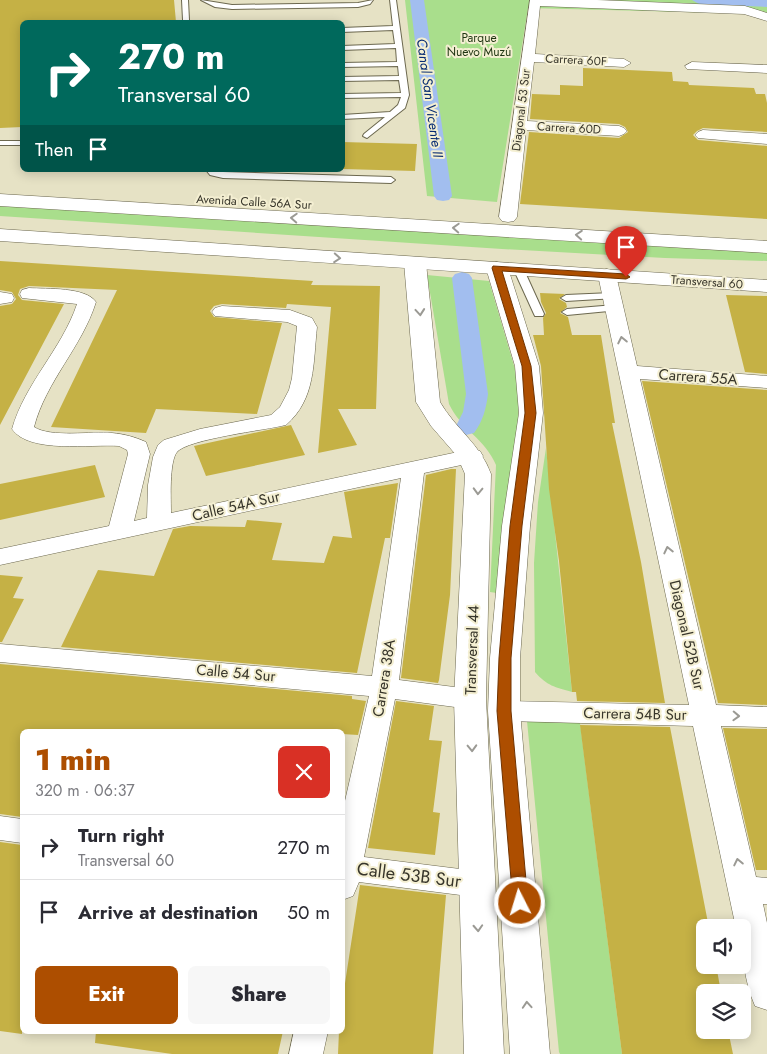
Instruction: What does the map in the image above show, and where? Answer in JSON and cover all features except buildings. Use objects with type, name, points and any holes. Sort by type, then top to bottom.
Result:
[{"type":"main road","name":"Avenida Calle 56A Sur","points":[[0,187],[91,192],[506,224]]},
{"type":"main road","points":[[91,192],[179,211]]},
{"type":"main road","name":"Avenida Calle 56A Sur","points":[[0,200],[179,211],[506,224]]},
{"type":"main road","points":[[0,222],[198,234],[498,261]]},
{"type":"main road","points":[[506,224],[767,232]]},
{"type":"main road","points":[[506,224],[615,237],[767,247]]},
{"type":"main road","points":[[615,237],[714,229]]},
{"type":"main road","points":[[114,242],[198,234]]},
{"type":"main road","points":[[0,235],[415,263],[498,261]]},
{"type":"main road","points":[[498,261],[530,311],[526,366],[530,413],[516,526],[505,658],[504,711],[530,1054]]},
{"type":"main road","name":"Transversal 60","points":[[498,261],[632,262],[767,270]]},
{"type":"main road","name":"Transversal 60","points":[[498,261],[518,270],[612,293],[716,283],[767,286]]},
{"type":"main road","points":[[632,262],[716,283]]},
{"type":"main road","name":"Transversal 44","points":[[415,263],[428,402],[432,412],[472,456],[478,474],[470,699],[484,1054]]},
{"type":"street","name":"Diagonal 53 Sur","points":[[506,224],[534,4],[555,2],[745,10],[767,18]]},
{"type":"street","name":"Carrera 60F","points":[[527,58],[624,62]]},
{"type":"street","points":[[692,66],[767,69]]},
{"type":"street","name":"Carrera 60D","points":[[519,125],[619,131]]},
{"type":"street","points":[[703,135],[767,139]]},
{"type":"street","name":"Diagonal 52B Sur","points":[[612,293],[705,715],[755,891],[767,996]]},
{"type":"street","points":[[29,294],[77,297],[87,302],[81,318],[32,405],[23,429],[33,435],[62,439],[119,440],[138,447],[139,454],[119,532]]},
{"type":"street","points":[[160,523],[163,464],[166,450],[170,445],[185,438],[278,420],[286,415],[297,396],[301,382],[307,327],[305,322],[290,316],[222,312]]},
{"type":"street","name":"Carrera 55A","points":[[629,372],[767,382]]},
{"type":"street","name":"Calle 54A Sur","points":[[0,557],[472,456]]},
{"type":"street","name":"Carrera 38A","points":[[345,869],[384,688],[414,467]]},
{"type":"street","name":"Calle 54 Sur","points":[[0,653],[347,683],[470,699]]},
{"type":"street","name":"Carrera 54B Sur","points":[[504,711],[767,717]]},
{"type":"street","points":[[0,828],[20,831]]},
{"type":"street","name":"Calle 53B Sur","points":[[345,874],[476,884]]},
{"type":"street","points":[[306,1054],[310,1034]]},
{"type":"lane","points":[[185,0],[186,20]]},
{"type":"lane","points":[[204,0],[217,6],[232,8],[358,6],[368,3],[370,0]]},
{"type":"lane","points":[[367,136],[402,106],[405,95],[393,0]]},
{"type":"lane","points":[[345,30],[398,28]]},
{"type":"lane","points":[[345,48],[400,46]]},
{"type":"lane","points":[[345,65],[402,64]]},
{"type":"lane","points":[[345,79],[403,78]]},
{"type":"lane","points":[[345,96],[405,95]]},
{"type":"lane","points":[[345,117],[394,114]]},
{"type":"lane","points":[[0,143],[20,143]]},
{"type":"lane","points":[[211,172],[223,175],[391,180]]},
{"type":"lane","points":[[518,270],[530,311]]},
{"type":"lane","points":[[566,298],[612,293]]},
{"type":"lane","points":[[567,312],[612,293]]},
{"type":"green space","name":"Parque Nuevo Muzú","points":[[405,0],[767,0],[767,14],[528,8],[497,202],[427,196]]},
{"type":"green space","points":[[0,204],[767,252],[767,261],[665,258],[502,249],[0,216]]},
{"type":"green space","points":[[427,275],[489,281],[515,369],[519,403],[517,436],[497,593],[490,592],[496,465],[486,448],[460,420],[449,404]]},
{"type":"green space","points":[[546,448],[572,692],[547,683],[535,672],[534,563],[538,502]]},
{"type":"green space","points":[[527,721],[580,723],[622,1054],[560,1054],[559,1052]]},
{"type":"waterway","name":"Canal San Vicente II","points":[[417,0],[443,196]]},
{"type":"waterway","name":"Canal San Vicente II","points":[[699,0],[767,3]]},
{"type":"waterway","name":"Canal San Vicente II","points":[[462,278],[477,394],[474,412],[466,428]]},
{"type":"route","points":[[520,903],[504,711],[505,658],[516,526],[530,413],[526,366],[496,268],[626,277]]}]
